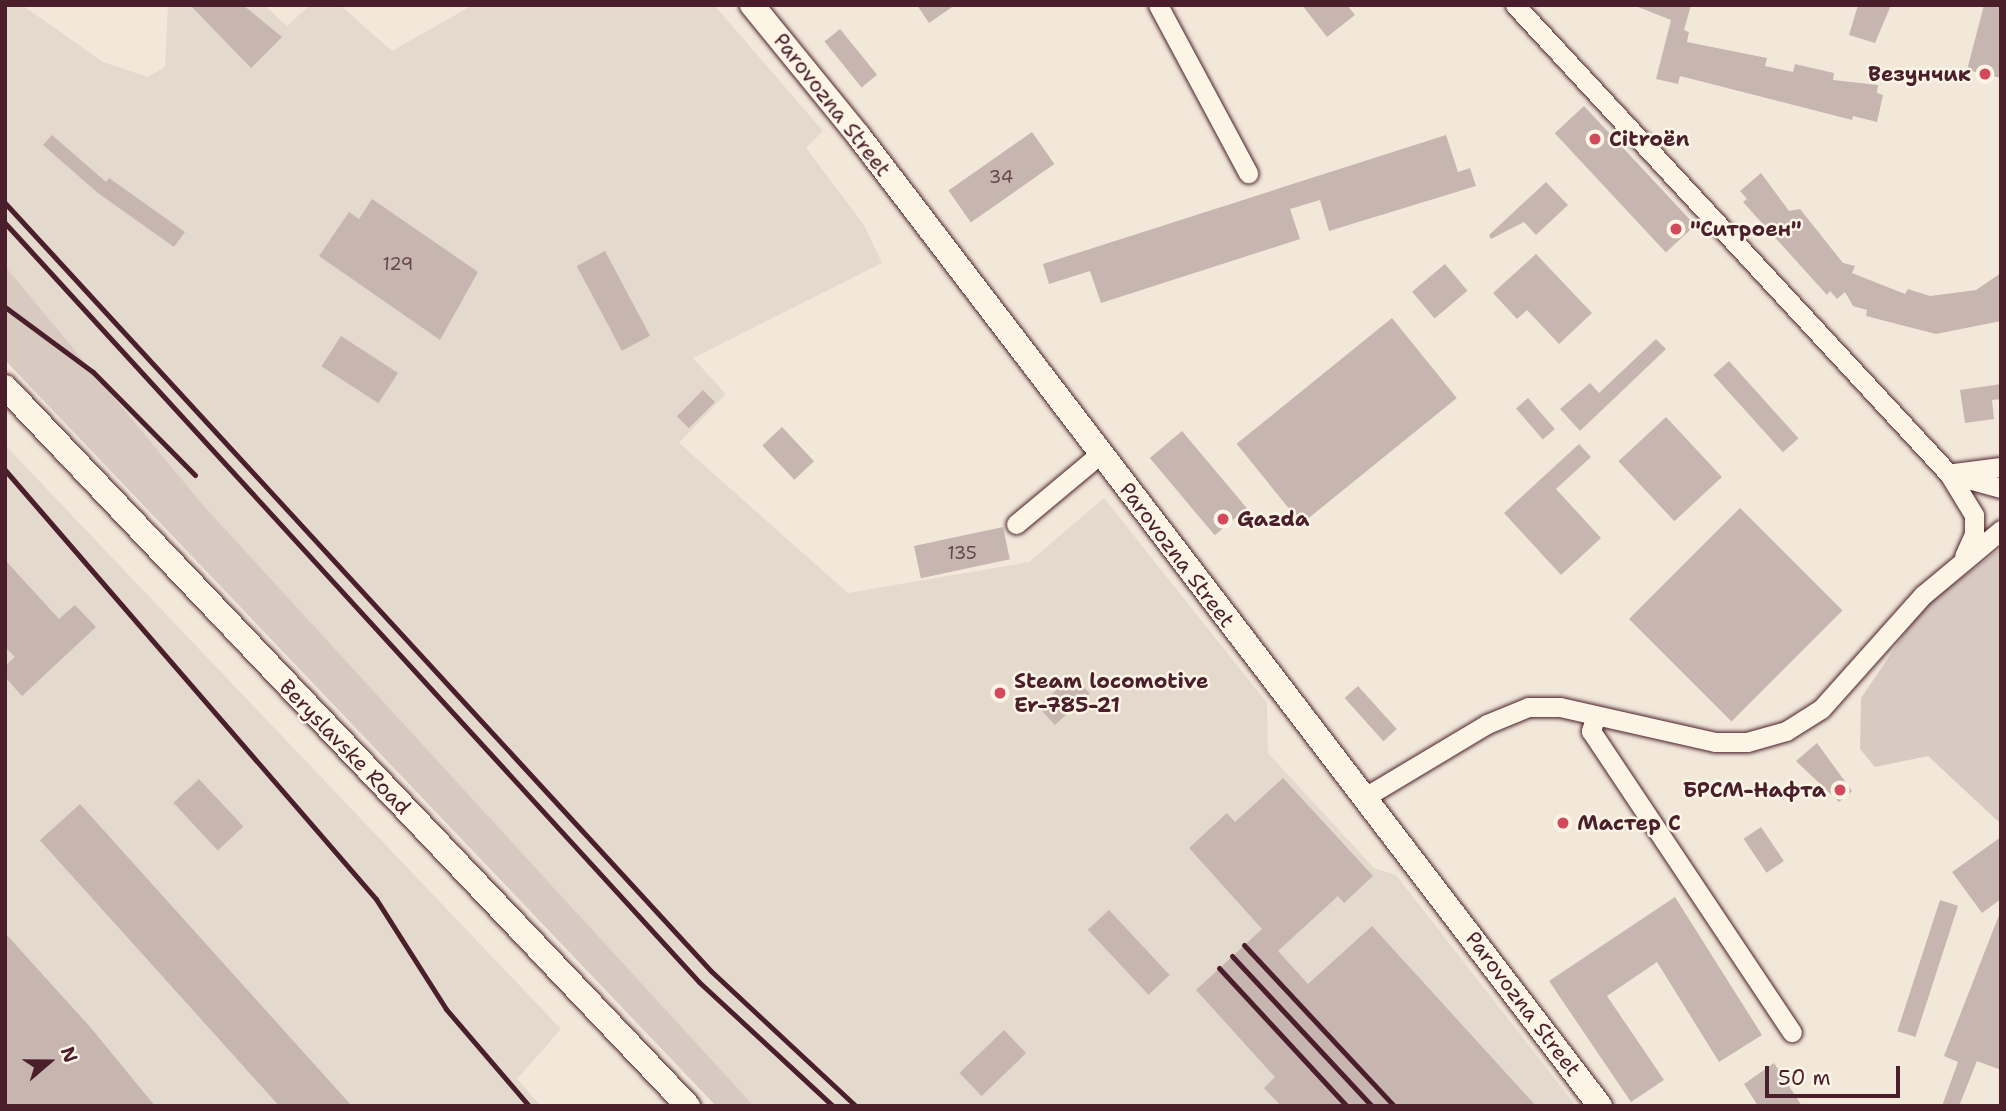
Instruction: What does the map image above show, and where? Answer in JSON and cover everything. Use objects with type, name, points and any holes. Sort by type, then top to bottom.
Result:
[{"type":"main road","name":"Parovozna Street","points":[[752,5],[1365,797],[1600,1106]]},
{"type":"main road","name":"Beryslavske Road","points":[[5,387],[688,1106]]},
{"type":"street","points":[[1158,5],[1248,173]]},
{"type":"street","points":[[1515,5],[1949,474],[1969,499],[1975,524],[1958,566]]},
{"type":"street","points":[[1016,524],[1100,454]]},
{"type":"street","points":[[1949,474],[2001,467]]},
{"type":"street","points":[[1949,474],[2001,488]]},
{"type":"street","points":[[1958,566],[2001,516]]},
{"type":"street","points":[[1365,797],[1487,724],[1528,707],[1560,707],[1595,719],[1715,742],[1747,742],[1786,731],[1821,709],[1923,595],[2001,530]]},
{"type":"street","points":[[1595,719],[1591,731],[1792,1032]]},
{"type":"shaded area","points":[[5,5],[22,5],[103,62],[148,77],[165,67],[168,5],[264,5],[287,26],[310,5],[340,5],[392,51],[473,5],[714,5],[823,131],[806,148],[864,225],[882,263],[693,358],[726,394],[679,443],[848,593],[1029,562],[1104,498],[1267,703],[1268,753],[1374,868],[1396,875],[1576,1106],[754,1106],[204,506],[5,266]]},
{"type":"shaded area","points":[[5,266],[204,506],[754,1106],[716,1106],[5,360]]},
{"type":"shaded area","points":[[5,445],[561,1029],[517,1079],[541,1106],[5,1106]]},
{"type":"shaded area","points":[[2001,548],[2001,824],[1928,756],[1875,767],[1860,749],[1861,698],[1922,608]]},
{"type":"building","points":[[190,5],[243,5],[282,37],[251,68]]},
{"type":"building","points":[[917,5],[955,5],[929,23]]},
{"type":"building","points":[[1302,5],[1347,5],[1355,15],[1327,37]]},
{"type":"building","points":[[1633,5],[1691,5],[1684,30],[1689,32],[1687,42],[1767,58],[1765,66],[1793,72],[1795,64],[1834,73],[1833,80],[1878,85],[1877,93],[1883,95],[1877,122],[1853,116],[1852,120],[1680,76],[1678,84],[1656,79],[1671,20]]},
{"type":"building","points":[[1858,5],[1891,5],[1875,43],[1849,35]]},
{"type":"building","points":[[1984,5],[2001,5],[2001,78],[1967,70]]},
{"type":"building","points":[[840,29],[877,75],[862,87],[824,42]]},
{"type":"building","points":[[1584,106],[1695,225],[1666,252],[1555,133]]},
{"type":"building","points":[[1032,132],[1054,164],[971,222],[948,191]]},
{"type":"building","points":[[52,135],[106,182],[109,178],[185,232],[174,247],[98,193],[43,145]]},
{"type":"building","points":[[1446,135],[1458,172],[1470,168],[1476,186],[1329,231],[1320,200],[1290,209],[1300,239],[1101,303],[1090,271],[1049,284],[1043,264]]},
{"type":"building","points":[[1761,173],[1789,211],[1800,209],[1843,263],[1855,266],[1852,273],[1905,294],[1908,289],[1930,296],[1976,290],[2001,273],[2001,321],[1936,334],[1866,316],[1867,310],[1853,306],[1845,292],[1837,299],[1830,291],[1827,295],[1743,202],[1747,199],[1740,191]]},
{"type":"building","points":[[1546,182],[1568,205],[1536,235],[1524,222],[1491,239],[1489,235]]},
{"type":"building","points":[[372,199],[478,272],[440,340],[319,256],[349,212],[359,219]]},
{"type":"building","points":[[605,251],[650,336],[622,351],[577,266]]},
{"type":"building","points":[[1536,254],[1592,313],[1559,344],[1527,310],[1517,319],[1493,293]]},
{"type":"building","points":[[1445,264],[1467,291],[1435,318],[1412,292]]},
{"type":"building","points":[[1392,318],[1457,398],[1301,524],[1237,444]]},
{"type":"building","points":[[341,336],[398,373],[378,403],[321,366]]},
{"type":"building","points":[[1656,339],[1666,349],[1580,431],[1560,409],[1590,383],[1599,393]]},
{"type":"building","points":[[1729,361],[1799,438],[1783,452],[1713,375]]},
{"type":"building","points":[[2001,384],[2001,399],[1992,400],[1994,419],[1965,423],[1960,390]]},
{"type":"building","points":[[703,390],[715,402],[689,428],[677,416]]},
{"type":"building","points":[[1528,398],[1555,429],[1543,439],[1516,408]]},
{"type":"building","points":[[1666,417],[1722,477],[1674,521],[1618,461]]},
{"type":"building","points":[[782,427],[814,461],[794,480],[762,445]]},
{"type":"building","points":[[1182,431],[1247,508],[1215,535],[1150,458]]},
{"type":"building","points":[[1579,444],[1591,457],[1556,489],[1601,538],[1561,575],[1504,513]]},
{"type":"building","points":[[1740,508],[1843,611],[1732,722],[1629,619]]},
{"type":"building","points":[[1003,527],[1010,559],[921,578],[914,546]]},
{"type":"building","points":[[5,560],[59,619],[75,605],[96,627],[22,696],[5,677],[5,666],[15,657],[5,647]]},
{"type":"building","points":[[1073,675],[1090,694],[1055,725],[1038,706]]},
{"type":"building","points":[[1358,686],[1397,729],[1383,741],[1345,698]]},
{"type":"building","points":[[1817,743],[1852,791],[1839,802],[1796,761]]},
{"type":"building","points":[[1283,778],[1373,876],[1344,903],[1338,896],[1278,951],[1308,984],[1372,926],[1536,1106],[1281,1106],[1264,1088],[1275,1077],[1196,990],[1262,929],[1189,848],[1227,813],[1235,822]]},
{"type":"building","points":[[199,779],[243,827],[218,850],[173,803]]},
{"type":"building","points":[[80,804],[352,1106],[279,1106],[40,840]]},
{"type":"building","points":[[1761,827],[1784,861],[1767,873],[1744,839]]},
{"type":"building","points":[[2001,837],[2001,899],[1982,913],[1952,872]]},
{"type":"building","points":[[1675,897],[1762,1035],[1719,1062],[1657,962],[1607,996],[1664,1080],[1631,1102],[1549,981]]},
{"type":"building","points":[[1940,900],[1958,906],[1915,1037],[1897,1031]]},
{"type":"building","points":[[1109,910],[1170,975],[1148,995],[1088,930]]},
{"type":"building","points":[[2001,910],[2001,1070],[1977,1061],[1959,1106],[1942,1106],[1958,1062],[1944,1056]]},
{"type":"building","points":[[5,933],[91,1028],[155,1106],[5,1106]]},
{"type":"building","points":[[1004,1030],[1026,1053],[982,1096],[959,1073]]},
{"type":"building","points":[[1774,1063],[1802,1106],[1758,1106],[1744,1084]]},
{"type":"railway","points":[[5,203],[711,971],[856,1106]]},
{"type":"railway","points":[[5,223],[699,982],[833,1106]]},
{"type":"railway","points":[[5,307],[93,372],[195,475]]},
{"type":"railway","points":[[5,470],[376,899],[446,1009],[529,1106]]},
{"type":"railway","points":[[1244,945],[1394,1106]]},
{"type":"railway","points":[[1232,956],[1372,1106]]},
{"type":"railway","points":[[1219,968],[1347,1106]]},
{"type":"place","name":"Везунчик","points":[[1985,74]]},
{"type":"place","name":"Citroën","points":[[1595,139]]},
{"type":"place","name":"\"Ситроен\"","points":[[1676,229]]},
{"type":"place","name":"Gazda","points":[[1223,519]]},
{"type":"place","name":"Steam locomotive Er-785-21","points":[[1000,693]]},
{"type":"place","name":"БРСМ-Нафта","points":[[1840,790]]},
{"type":"place","name":"Мастер С","points":[[1563,823]]}]
